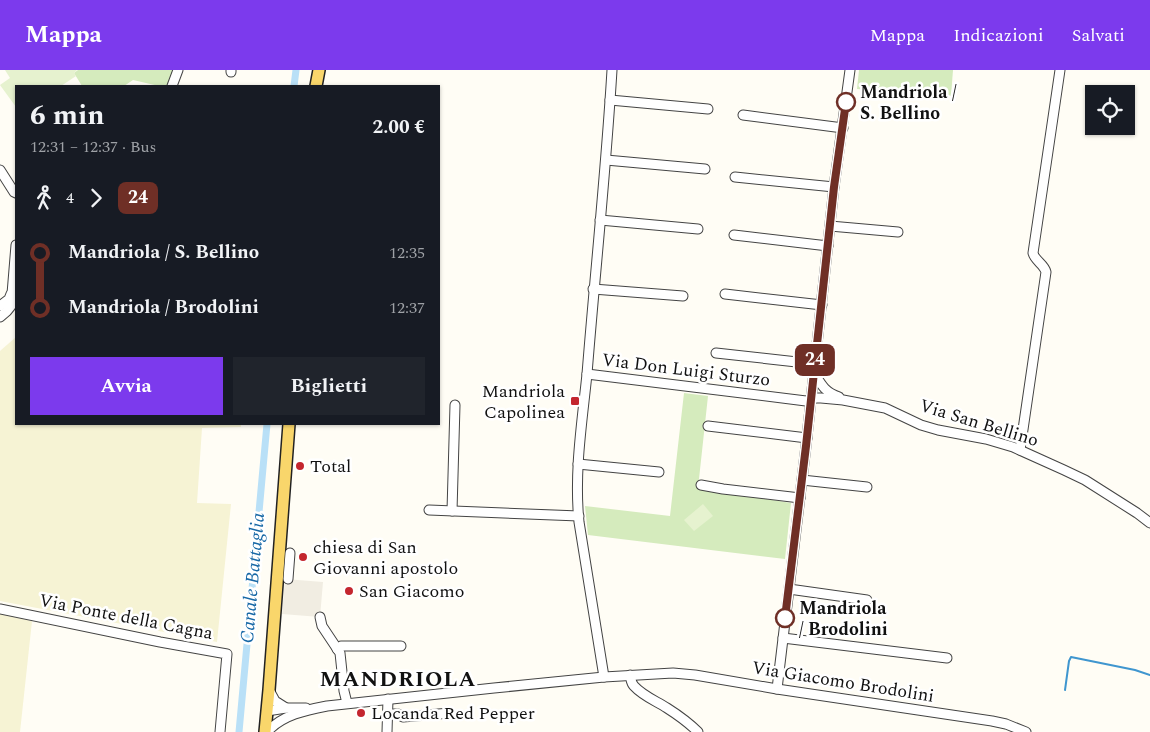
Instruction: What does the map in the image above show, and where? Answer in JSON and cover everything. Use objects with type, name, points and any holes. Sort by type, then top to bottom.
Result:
[{"type":"main road","points":[[316,85],[319,70]]},
{"type":"main road","points":[[266,732],[289,425]]},
{"type":"street","points":[[172,85],[178,70]]},
{"type":"street","points":[[604,677],[577,498],[578,464],[606,160],[612,70]]},
{"type":"street","points":[[777,689],[834,187],[850,70]]},
{"type":"street","points":[[1020,450],[1046,272],[1033,253],[1060,70]]},
{"type":"street","points":[[610,100],[708,109]]},
{"type":"street","points":[[743,115],[843,128]]},
{"type":"street","points":[[606,160],[705,169]]},
{"type":"street","points":[[0,170],[15,192]]},
{"type":"street","points":[[735,177],[834,187]]},
{"type":"street","points":[[600,220],[698,229]]},
{"type":"street","points":[[830,226],[898,232]]},
{"type":"street","points":[[734,235],[828,246]]},
{"type":"street","points":[[0,317],[11,306],[15,255]]},
{"type":"street","points":[[593,289],[683,296]]},
{"type":"street","points":[[0,306],[9,299],[11,294]]},
{"type":"street","points":[[725,294],[822,305]]},
{"type":"street","points":[[716,353],[814,369]]},
{"type":"street","name":"Via San Bellino","points":[[814,369],[823,388],[843,400]]},
{"type":"street","name":"Via Don Luigi Sturzo","points":[[586,374],[806,401],[811,400]]},
{"type":"street","points":[[812,389],[823,388]]},
{"type":"street","name":"Via San Bellino","points":[[811,400],[816,398],[843,400],[884,408],[921,425],[986,439],[1020,450],[1085,480],[1150,523]]},
{"type":"street","points":[[452,511],[456,405]]},
{"type":"street","points":[[708,426],[807,438]]},
{"type":"street","points":[[578,464],[659,472]]},
{"type":"street","points":[[802,480],[867,487]]},
{"type":"street","points":[[701,485],[800,498]]},
{"type":"street","points":[[429,510],[579,516]]},
{"type":"street","points":[[288,579],[290,553]]},
{"type":"street","points":[[789,589],[867,600]]},
{"type":"street","name":"Via Ponte della Cagna","points":[[0,609],[227,654],[220,732]]},
{"type":"street","points":[[320,616],[322,626],[341,658],[346,703]]},
{"type":"street","points":[[783,638],[947,658]]},
{"type":"street","points":[[337,649],[342,646],[401,646]]},
{"type":"street","name":"Via Giacomo Brodolini","points":[[287,712],[346,703],[604,677],[673,673],[992,721],[1026,732]]},
{"type":"street","points":[[630,675],[634,686],[667,707],[698,732]]},
{"type":"street","points":[[269,690],[275,700],[287,712]]},
{"type":"street","points":[[387,732],[388,699]]},
{"type":"street","points":[[267,713],[287,712]]},
{"type":"street","points":[[266,732],[287,712]]},
{"type":"street","points":[[388,714],[398,714],[403,718],[450,713]]},
{"type":"shaded area","points":[[15,338],[15,425],[241,425],[241,427],[202,428],[197,503],[231,504],[217,642],[0,601],[0,351]]},
{"type":"shaded area","points":[[285,579],[323,582],[320,617],[282,614]]},
{"type":"shaded area","points":[[0,614],[32,621],[20,732],[0,732]]},
{"type":"green space","points":[[5,70],[77,70],[74,73],[76,76],[62,85],[15,85],[15,106],[0,85],[10,78]]},
{"type":"green space","points":[[78,70],[176,70],[169,85],[155,85],[133,80],[126,85],[81,85],[74,73]]},
{"type":"green space","points":[[859,70],[953,70],[951,96],[857,89]]},
{"type":"green space","points":[[684,393],[708,396],[698,488],[791,503],[785,559],[588,535],[585,506],[670,516]]},
{"type":"green space","points":[[703,504],[713,516],[694,531],[684,520]]},
{"type":"waterway","name":"Canale Battaglia","points":[[294,85],[296,70]]},
{"type":"waterway","name":"Canale Battaglia","points":[[239,732],[267,425]]},
{"type":"waterway","points":[[1065,690],[1071,657],[1135,670],[1150,675]]},
{"type":"bus line","name":"24","points":[[785,618],[834,187],[846,102]]},
{"type":"place","name":"Mandriola / S. Bellino","points":[[846,102]]},
{"type":"place","name":"Mandriola Capolinea","points":[[575,401]]},
{"type":"place","name":"Total","points":[[300,466]]},
{"type":"place","name":"chiesa di San Giovanni apostolo","points":[[303,557]]},
{"type":"place","name":"San Giacomo","points":[[349,591]]},
{"type":"place","name":"Mandriola / Brodolini","points":[[785,618]]},
{"type":"place","name":"Locanda Red Pepper","points":[[361,713]]},
{"type":"district","name":"MANDRIOLA","points":[[398,679]]}]
